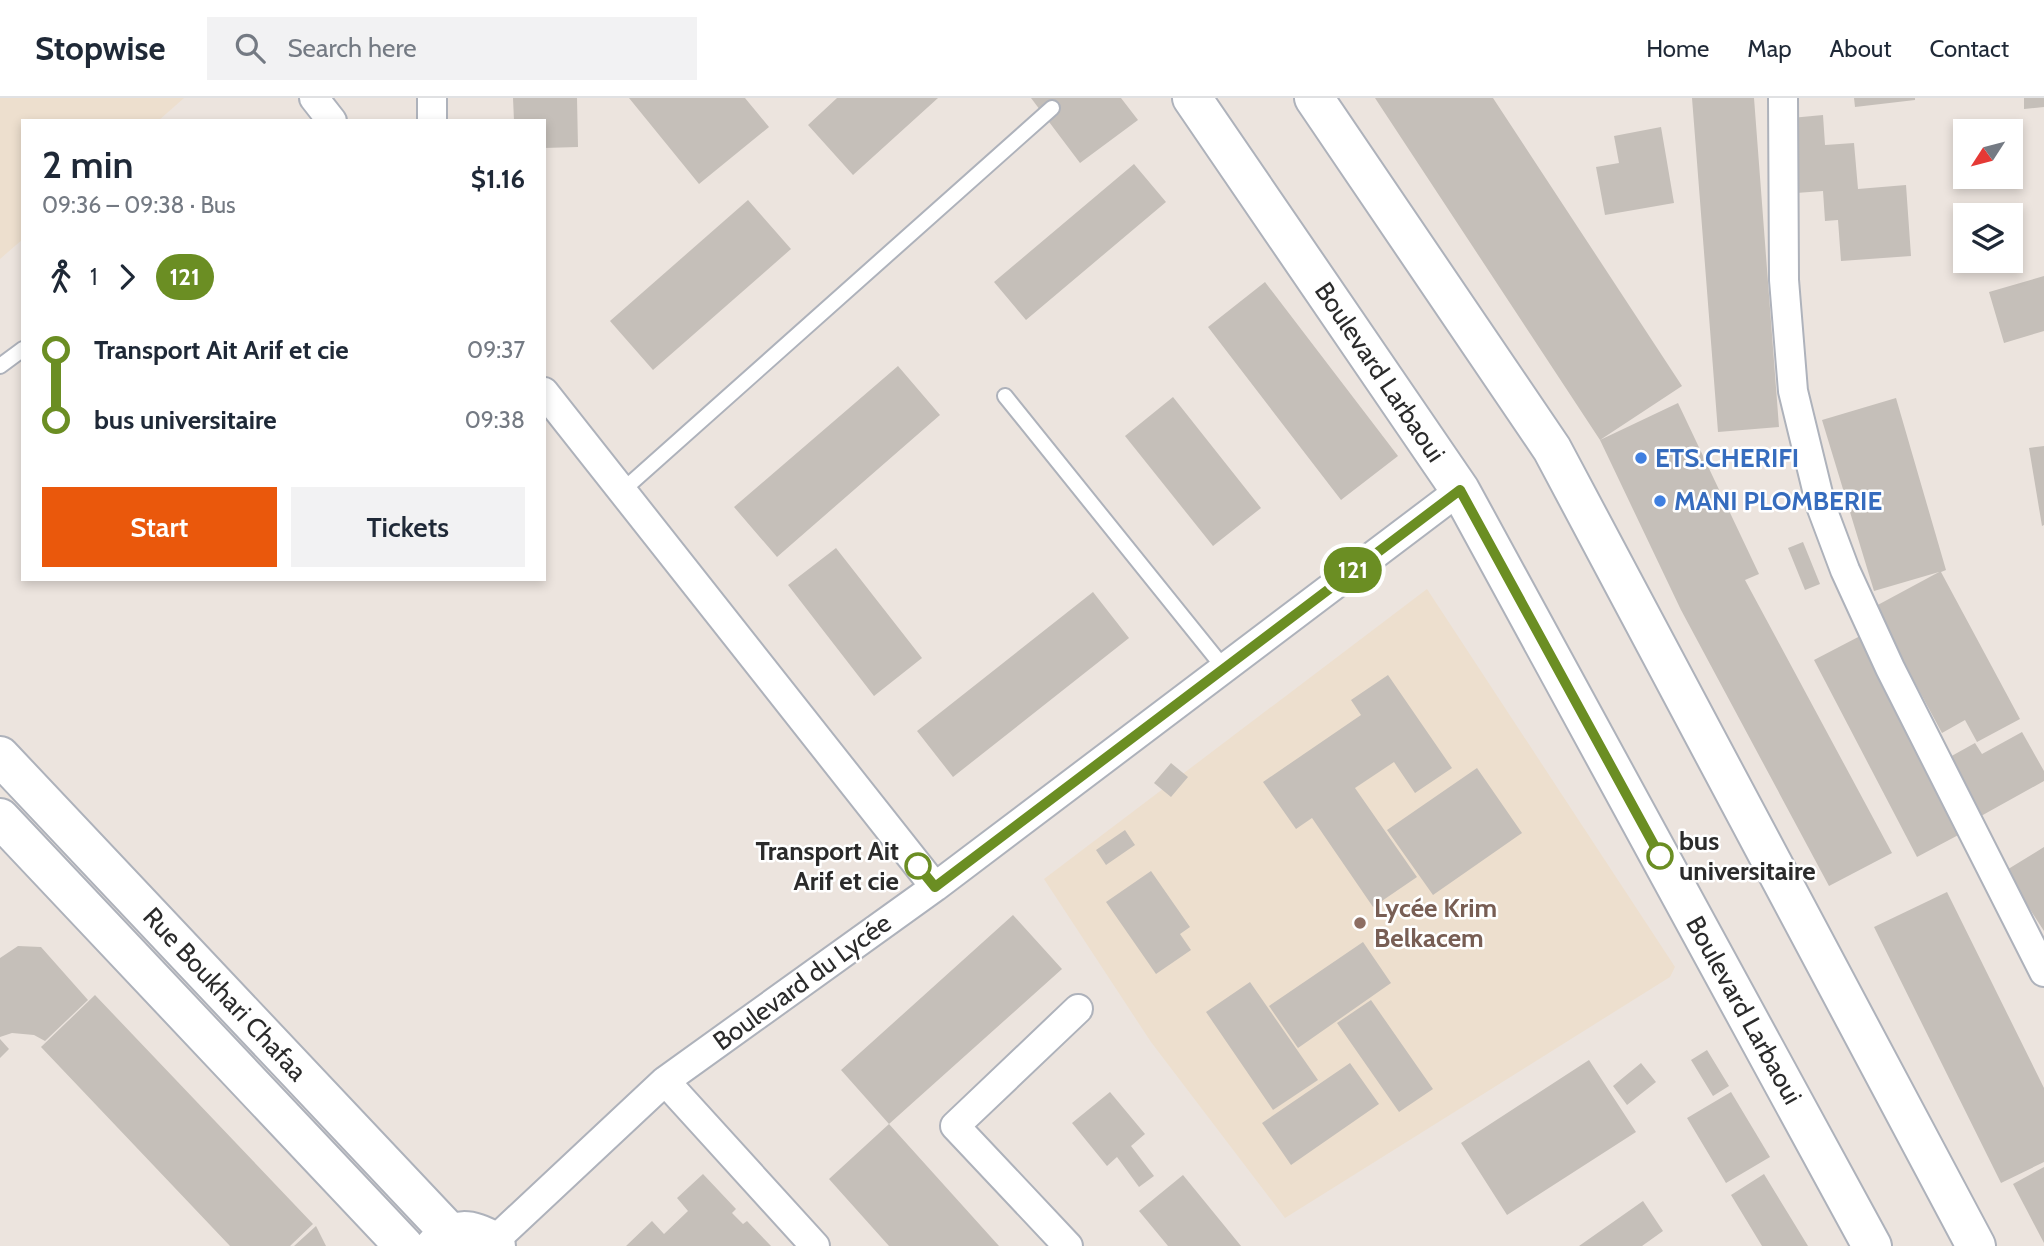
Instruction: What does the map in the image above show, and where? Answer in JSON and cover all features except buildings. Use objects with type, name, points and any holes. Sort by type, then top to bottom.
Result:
[{"type":"main road","name":"Boulevard Larbaoui","points":[[1192,98],[1460,490],[1872,1246]]},
{"type":"main road","points":[[1314,98],[1552,449],[1976,1246]]},
{"type":"main road","name":"Rue Boukhari Chafaa","points":[[0,756],[442,1239]]},
{"type":"main road","name":"Rue Boukhari Chafaa","points":[[1,822],[404,1246]]},
{"type":"main road","points":[[442,1239],[473,1230],[495,1243]]},
{"type":"street","points":[[432,98],[432,119]]},
{"type":"street","points":[[1783,98],[1784,280],[1793,391],[1821,506],[1845,570],[1890,668],[2044,972]]},
{"type":"street","points":[[546,395],[935,887]]},
{"type":"street","name":"Boulevard du Lycée","points":[[495,1243],[665,1082],[935,887],[1460,490]]},
{"type":"street","points":[[1068,1246],[955,1126],[1079,1009]]},
{"type":"street","points":[[665,1082],[815,1246]]},
{"type":"lane","points":[[622,491],[1052,108]]},
{"type":"lane","points":[[0,366],[21,350]]},
{"type":"lane","points":[[1005,396],[1224,668]]},
{"type":"shaded area","points":[[0,98],[184,98],[160,119],[21,119],[21,241],[0,259]]},
{"type":"shaded area","name":"Lycée Krim Belkacem","points":[[1427,589],[1675,967],[1670,977],[1285,1218],[1151,1042],[1044,879]]},
{"type":"bus line","name":"121","points":[[918,866],[935,887],[1460,490],[1660,856]]},
{"type":"place","name":"ETS.CHERIFI","points":[[1641,458]]},
{"type":"place","name":"MANI PLOMBERIE","points":[[1660,501]]},
{"type":"place","name":"bus universitaire","points":[[1660,856]]},
{"type":"place","name":"Transport Ait Arif et cie","points":[[918,866]]},
{"type":"place","name":"Lycée Krim Belkacem","points":[[1360,923]]}]
